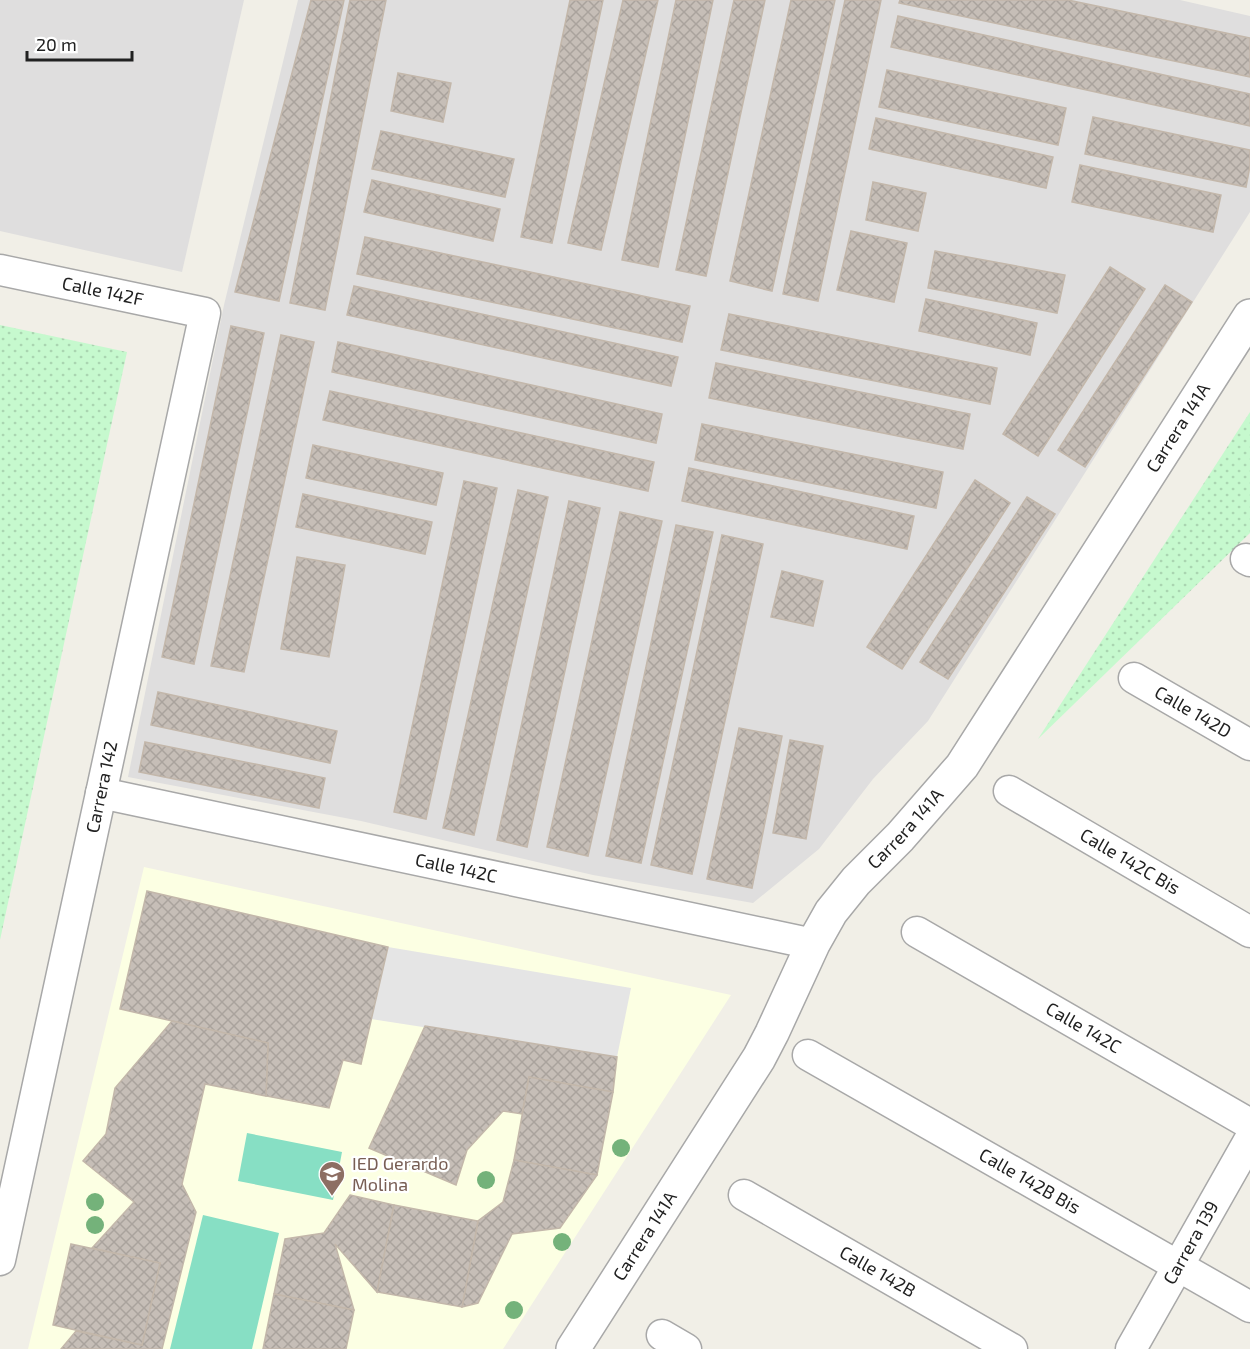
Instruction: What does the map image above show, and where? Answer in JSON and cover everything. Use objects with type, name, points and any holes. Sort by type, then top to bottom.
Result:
[{"type":"street","name":"Calle 142F","points":[[0,270],[205,313]]},
{"type":"street","name":"Carrera 142","points":[[0,1260],[205,313]]},
{"type":"street","name":"Carrera 141A","points":[[573,1349],[759,1058],[813,944],[831,912],[856,881],[900,837],[962,766],[1250,316]]},
{"type":"street","name":"Calle 142D","points":[[1134,678],[1250,745]]},
{"type":"street","name":"Calle 142C Bis","points":[[1009,791],[1250,932]]},
{"type":"street","name":"Calle 142C","points":[[101,793],[813,944]]},
{"type":"street","name":"Calle 142C","points":[[916,932],[1250,1124]]},
{"type":"street","name":"Calle 142B Bis","points":[[808,1055],[1250,1307]]},
{"type":"street","name":"Carrera 139","points":[[1131,1349],[1250,1139]]},
{"type":"street","name":"Calle 142B","points":[[744,1195],[1012,1349]]},
{"type":"shaded area","points":[[0,0],[244,0],[182,272],[0,231]]},
{"type":"shaded area","points":[[298,0],[1180,0],[1250,16],[1250,212],[928,721],[873,779],[819,849],[753,903],[593,875],[361,821],[128,777],[224,305]]},
{"type":"shaded area","name":"IED Gerardo Molina","points":[[144,867],[731,995],[503,1349],[28,1349]]},
{"type":"shaded area","points":[[388,947],[631,988],[617,1057],[371,1019]]},
{"type":"green space","points":[[0,325],[127,352],[0,940]]},
{"type":"green space","points":[[1250,412],[1250,533],[1038,739]]},
{"type":"green space","points":[[247,1133],[342,1152],[333,1200],[238,1181]]},
{"type":"green space","points":[[203,1215],[279,1233],[252,1349],[170,1349]]},
{"type":"building","points":[[311,0],[344,0],[279,301],[235,292]]},
{"type":"building","points":[[350,0],[386,0],[325,310],[290,303]]},
{"type":"building","points":[[570,0],[603,0],[552,243],[521,237]]},
{"type":"building","points":[[623,0],[658,0],[601,250],[568,243]]},
{"type":"building","points":[[676,0],[713,0],[658,267],[622,260]]},
{"type":"building","points":[[734,0],[765,0],[706,276],[676,270]]},
{"type":"building","points":[[791,0],[835,0],[772,291],[730,281]]},
{"type":"building","points":[[845,0],[881,0],[818,301],[783,294]]},
{"type":"building","points":[[900,0],[1068,0],[1250,38],[1250,77],[899,3]]},
{"type":"building","points":[[898,16],[1250,94],[1250,126],[891,47]]},
{"type":"building","points":[[887,70],[1066,108],[1058,145],[879,107]]},
{"type":"building","points":[[398,73],[451,83],[443,122],[391,111]]},
{"type":"building","points":[[1093,117],[1250,150],[1246,187],[1085,154]]},
{"type":"building","points":[[876,118],[1053,157],[1046,188],[869,149]]},
{"type":"building","points":[[381,131],[514,159],[505,197],[372,169]]},
{"type":"building","points":[[1080,165],[1221,195],[1213,232],[1072,202]]},
{"type":"building","points":[[372,180],[500,209],[493,241],[364,212]]},
{"type":"building","points":[[873,182],[926,193],[918,231],[866,220]]},
{"type":"building","points":[[851,231],[907,243],[894,302],[837,290]]},
{"type":"building","points":[[365,237],[690,306],[682,342],[357,274]]},
{"type":"building","points":[[935,251],[1065,275],[1057,313],[928,288]]},
{"type":"building","points":[[1110,267],[1145,289],[1038,456],[1003,434]]},
{"type":"building","points":[[1165,285],[1192,302],[1085,467],[1058,450]]},
{"type":"building","points":[[354,286],[678,357],[671,386],[347,315]]},
{"type":"building","points":[[926,299],[1037,323],[1030,355],[919,331]]},
{"type":"building","points":[[729,314],[997,368],[990,404],[721,350]]},
{"type":"building","points":[[231,326],[264,333],[194,664],[162,657]]},
{"type":"building","points":[[281,335],[314,342],[244,672],[211,666]]},
{"type":"building","points":[[338,342],[662,414],[656,443],[332,372]]},
{"type":"building","points":[[716,363],[970,414],[963,449],[709,398]]},
{"type":"building","points":[[330,391],[654,462],[648,491],[323,420]]},
{"type":"building","points":[[702,424],[943,472],[936,508],[695,460]]},
{"type":"building","points":[[313,445],[443,473],[436,505],[306,478]]},
{"type":"building","points":[[689,468],[914,516],[907,549],[682,501]]},
{"type":"building","points":[[975,480],[1010,503],[902,669],[867,647]]},
{"type":"building","points":[[464,481],[497,488],[426,819],[394,812]]},
{"type":"building","points":[[518,490],[548,497],[474,835],[443,828]]},
{"type":"building","points":[[303,494],[432,522],[425,554],[296,527]]},
{"type":"building","points":[[1027,497],[1055,514],[948,679],[920,662]]},
{"type":"building","points":[[569,501],[600,508],[527,847],[497,840]]},
{"type":"building","points":[[620,512],[662,521],[588,856],[547,847]]},
{"type":"building","points":[[676,525],[713,532],[641,863],[606,856]]},
{"type":"building","points":[[722,535],[763,544],[692,874],[651,865]]},
{"type":"building","points":[[297,557],[345,565],[329,657],[281,649]]},
{"type":"building","points":[[782,571],[823,581],[813,626],[771,617]]},
{"type":"building","points":[[158,692],[337,731],[330,763],[151,725]]},
{"type":"building","points":[[739,728],[782,736],[752,888],[707,879]]},
{"type":"building","points":[[790,740],[823,746],[806,839],[773,833]]},
{"type":"building","points":[[145,742],[325,778],[319,808],[139,772]]},
{"type":"building","points":[[147,891],[388,947],[361,1064],[343,1060],[329,1108],[266,1096],[268,1043],[120,1009]]},
{"type":"building","points":[[172,1021],[268,1043],[266,1096],[205,1084],[182,1184],[196,1212],[162,1349],[61,1349],[76,1331],[142,1345],[160,1263],[92,1248],[134,1202],[83,1161],[106,1134],[115,1088]]},
{"type":"building","points":[[425,1026],[617,1057],[613,1092],[529,1077],[522,1114],[503,1111],[467,1150],[456,1185],[369,1148]]},
{"type":"building","points":[[529,1077],[613,1092],[597,1175],[514,1160]]},
{"type":"building","points":[[514,1160],[597,1175],[560,1228],[512,1234],[478,1303],[462,1307],[478,1221],[503,1202]]},
{"type":"building","points":[[350,1195],[394,1205],[377,1292],[335,1244],[354,1310],[274,1294],[285,1239],[324,1233]]},
{"type":"building","points":[[394,1205],[478,1221],[462,1307],[377,1292]]},
{"type":"building","points":[[71,1244],[160,1263],[142,1345],[53,1325]]},
{"type":"building","points":[[274,1294],[354,1310],[346,1349],[263,1349]]},
{"type":"place","name":"IED Gerardo Molina","points":[[332,1197]]}]
